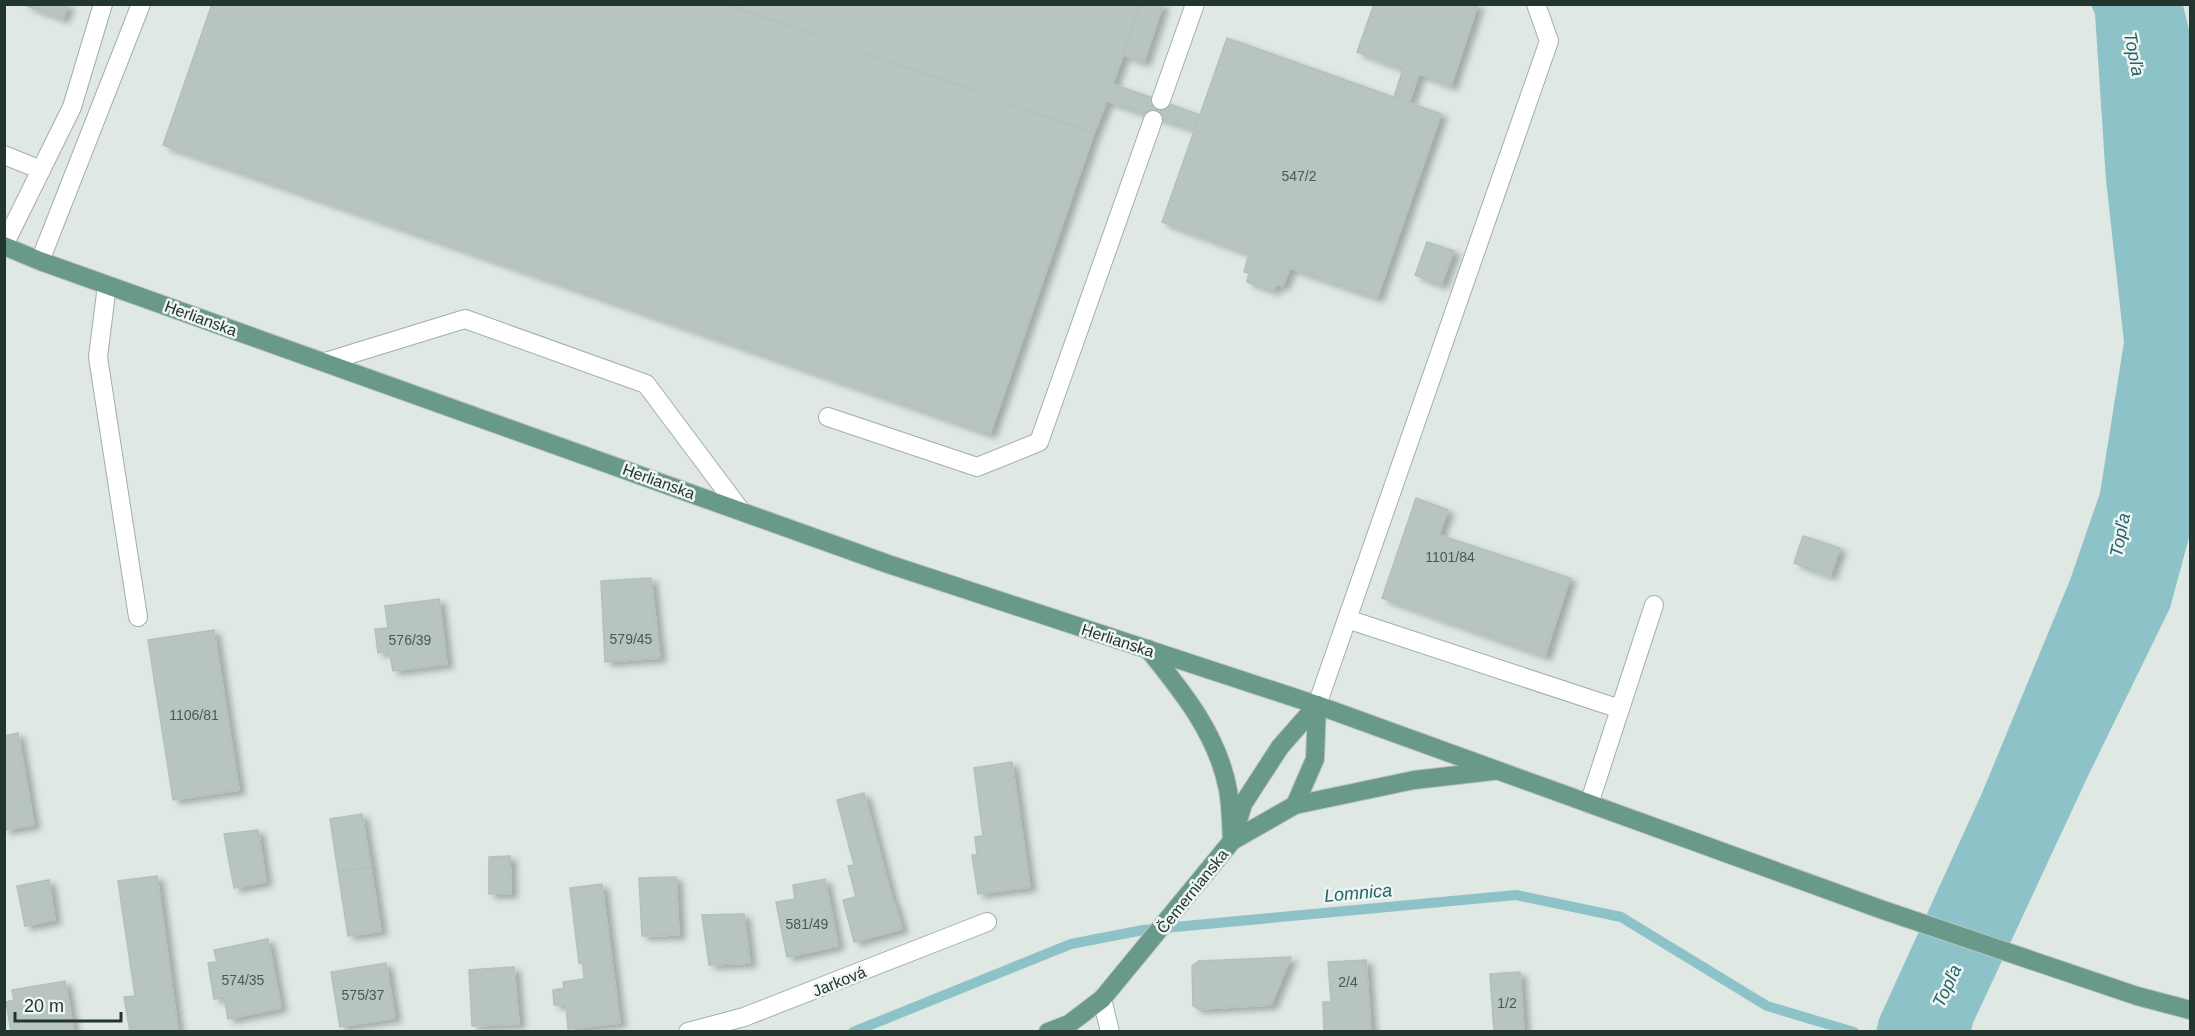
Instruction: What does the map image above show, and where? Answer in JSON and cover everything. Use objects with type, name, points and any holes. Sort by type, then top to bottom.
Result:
[{"type":"main road","name":"Herlianska","points":[[4,245],[40,261],[888,564],[1317,705],[1883,910],[2137,996],[2190,1010]]},
{"type":"main road","points":[[1148,649],[1184,694],[1211,738],[1228,789],[1232,841]]},
{"type":"main road","points":[[1232,841],[1243,804],[1280,747],[1317,705]]},
{"type":"main road","points":[[1295,805],[1315,759],[1317,705]]},
{"type":"main road","name":"Čemernianska","points":[[1048,1032],[1069,1024],[1102,999],[1232,841],[1295,805],[1414,780],[1498,771]]},
{"type":"street","points":[[4,245],[72,107],[103,4]]},
{"type":"street","points":[[40,261],[141,4]]},
{"type":"street","points":[[1161,100],[1195,4]]},
{"type":"street","points":[[1317,705],[1550,41],[1536,4]]},
{"type":"street","points":[[828,417],[977,467],[1039,442],[1153,120]]},
{"type":"street","points":[[4,155],[41,170]]},
{"type":"street","points":[[107,285],[98,357],[138,617]]},
{"type":"street","points":[[325,362],[465,319],[646,384],[741,511]]},
{"type":"street","points":[[1589,804],[1654,605]]},
{"type":"street","points":[[1347,619],[1620,709]]},
{"type":"street","name":"Jarková","points":[[688,1032],[744,1017],[987,922]]},
{"type":"street","points":[[1102,999],[1110,1032]]},
{"type":"water","name":"Topľa","points":[[2091,5],[2183,5],[2190,34],[2190,534],[2170,608],[2087,778],[1971,1031],[1876,1032],[1879,1019],[1982,793],[2070,580],[2100,493],[2124,342],[2106,180],[2095,14]]},
{"type":"building","points":[[22,4],[68,4],[63,19]]},
{"type":"building","points":[[212,4],[727,4],[1094,133],[990,434],[163,145]]},
{"type":"building","points":[[727,4],[1141,4],[1113,84],[1200,115],[1195,130],[1107,101],[1094,133]]},
{"type":"building","points":[[1141,4],[1163,4],[1144,62],[1123,55]]},
{"type":"building","points":[[1374,4],[1478,4],[1451,86],[1419,74],[1409,103],[1394,97],[1403,69],[1357,52]]},
{"type":"building","points":[[1227,38],[1441,114],[1377,298],[1290,268],[1283,286],[1276,284],[1274,291],[1247,282],[1249,273],[1244,272],[1249,254],[1162,222]]},
{"type":"building","points":[[1427,242],[1454,251],[1441,285],[1415,275]]},
{"type":"building","points":[[1416,498],[1448,510],[1439,535],[1570,578],[1545,656],[1382,598]]},
{"type":"building","points":[[1803,536],[1840,548],[1830,576],[1794,563]]},
{"type":"building","points":[[651,578],[660,658],[605,662],[601,581]]},
{"type":"building","points":[[439,599],[447,664],[393,671],[389,651],[378,653],[375,629],[388,628],[385,606]]},
{"type":"building","points":[[214,630],[239,790],[173,800],[148,640]]},
{"type":"building","points":[[18,733],[34,825],[4,830],[4,736]]},
{"type":"building","points":[[1012,762],[1030,887],[978,894],[972,855],[977,855],[975,837],[983,836],[974,768]]},
{"type":"building","points":[[864,793],[902,929],[854,942],[843,900],[856,897],[848,866],[854,865],[837,800]]},
{"type":"building","points":[[362,814],[371,867],[338,872],[330,819]]},
{"type":"building","points":[[258,830],[266,882],[234,888],[224,834]]},
{"type":"building","points":[[510,856],[511,894],[489,894],[489,857]]},
{"type":"building","points":[[371,867],[381,931],[348,936],[338,872]]},
{"type":"building","points":[[157,876],[178,1030],[130,1032],[124,997],[135,996],[118,881]]},
{"type":"building","points":[[676,877],[679,935],[642,936],[639,878]]},
{"type":"building","points":[[825,879],[838,946],[787,957],[776,902],[795,899],[793,885]]},
{"type":"building","points":[[49,880],[55,920],[25,926],[17,886]]},
{"type":"building","points":[[602,884],[620,1023],[568,1029],[566,1005],[554,1005],[553,990],[564,988],[563,982],[584,979],[583,963],[579,963],[570,888]]},
{"type":"building","points":[[744,914],[750,963],[709,965],[702,915]]},
{"type":"building","points":[[268,939],[281,1008],[228,1019],[224,998],[214,999],[208,963],[217,962],[214,950]]},
{"type":"building","points":[[1291,957],[1271,1005],[1199,1009],[1193,1006],[1192,966],[1199,961]]},
{"type":"building","points":[[1366,960],[1371,1032],[1324,1032],[1323,1002],[1331,1002],[1328,962]]},
{"type":"building","points":[[386,963],[395,1018],[340,1027],[331,972]]},
{"type":"building","points":[[514,967],[519,1024],[472,1026],[469,970]]},
{"type":"building","points":[[1520,972],[1524,1032],[1494,1032],[1490,974]]},
{"type":"building","points":[[65,981],[74,1032],[11,1032],[6,1002],[14,1000],[12,990]]},
{"type":"waterway","name":"Lomnica","points":[[853,1032],[1071,944],[1143,930],[1516,895],[1621,917],[1767,1006],[1854,1032]]}]
